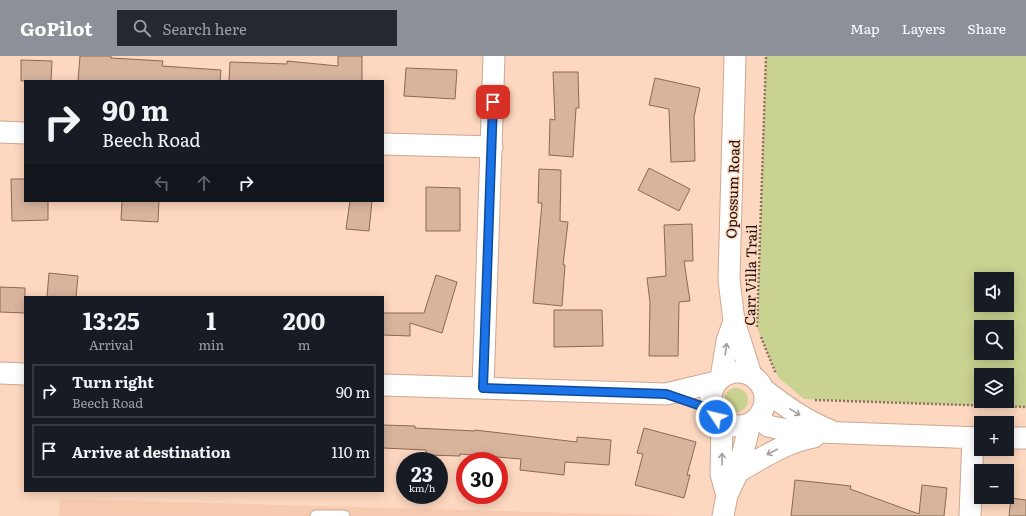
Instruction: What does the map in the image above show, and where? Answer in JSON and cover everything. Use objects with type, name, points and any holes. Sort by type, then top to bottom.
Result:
[{"type":"street","points":[[483,388],[494,56]]},
{"type":"street","name":"Opossum Road","points":[[735,56],[729,280],[734,321],[764,380]]},
{"type":"street","points":[[0,132],[24,133]]},
{"type":"street","points":[[384,144],[492,147]]},
{"type":"street","name":"Opossum Road","points":[[719,380],[727,341],[734,321]]},
{"type":"street","points":[[384,385],[666,394],[719,380],[736,372],[764,380],[786,407],[813,423],[836,433]]},
{"type":"street","points":[[0,373],[24,374]]},
{"type":"street","points":[[719,380],[711,395],[717,416],[721,474],[727,495]]},
{"type":"street","points":[[723,516],[727,495],[738,472],[754,421],[765,404],[764,380]]},
{"type":"street","points":[[666,394],[717,416],[736,427],[754,421],[791,431],[974,438]]},
{"type":"street","points":[[738,472],[772,451],[803,439],[836,433]]},
{"type":"street","points":[[1014,438],[1026,438]]},
{"type":"street","points":[[970,516],[975,456]]},
{"type":"lane","points":[[316,516],[344,516]]},
{"type":"path","name":"Carr Villa Trail","points":[[757,328],[766,56]]},
{"type":"path","name":"Carr Villa Trail","points":[[760,335],[764,380]]},
{"type":"path","points":[[812,400],[1026,407]]},
{"type":"shaded area","points":[[60,499],[681,516],[59,516]]},
{"type":"green space","points":[[766,56],[1026,56],[1026,407],[1014,407],[1014,368],[974,368],[974,405],[804,399],[778,377],[757,328]]},
{"type":"green space","points":[[736,388],[741,389],[747,395],[747,405],[741,411],[736,412],[731,411],[725,405],[724,400],[725,395],[731,389]]},
{"type":"building","points":[[80,56],[111,56],[111,58],[163,61],[162,66],[221,70],[220,80],[78,80]]},
{"type":"building","points":[[338,56],[362,56],[362,80],[229,80],[230,62],[287,64],[287,61],[338,66]]},
{"type":"building","points":[[21,60],[52,61],[51,80],[21,81]]},
{"type":"building","points":[[406,68],[457,70],[455,99],[404,96]]},
{"type":"building","points":[[553,72],[578,72],[579,108],[576,108],[573,157],[549,155],[550,119],[555,120]]},
{"type":"building","points":[[655,78],[700,88],[694,117],[695,161],[671,162],[669,109],[649,105]]},
{"type":"building","points":[[649,168],[690,189],[679,211],[638,190]]},
{"type":"building","points":[[539,169],[561,170],[560,221],[568,222],[563,265],[565,265],[562,306],[533,303],[542,203],[538,203]]},
{"type":"building","points":[[11,179],[24,179],[24,202],[48,202],[48,220],[12,221]]},
{"type":"building","points":[[426,187],[460,188],[460,231],[426,231]]},
{"type":"building","points":[[122,202],[159,202],[158,222],[121,220]]},
{"type":"building","points":[[350,202],[372,202],[369,231],[346,229]]},
{"type":"building","points":[[692,224],[693,261],[684,261],[690,301],[679,302],[678,356],[649,356],[650,302],[647,278],[666,276],[664,225]]},
{"type":"building","points":[[49,273],[78,276],[76,296],[47,296]]},
{"type":"building","points":[[436,275],[457,282],[442,333],[410,323],[410,336],[384,335],[384,313],[424,313]]},
{"type":"building","points":[[0,287],[25,288],[24,313],[0,312]]},
{"type":"building","points":[[554,310],[602,310],[603,346],[554,347]]},
{"type":"building","points":[[384,425],[415,426],[415,428],[475,430],[577,442],[577,437],[611,440],[609,465],[565,462],[564,475],[520,470],[521,459],[508,458],[508,452],[456,452],[456,456],[448,456],[448,452],[426,452],[426,450],[384,448]]},
{"type":"building","points":[[644,428],[696,442],[687,475],[690,475],[684,498],[635,485],[643,454],[637,453]]},
{"type":"building","points":[[795,480],[851,486],[850,489],[919,514],[922,485],[947,488],[944,516],[791,516]]},
{"type":"building","points":[[1014,498],[1026,500],[1026,516],[1009,516],[1010,504],[1014,504]]},
{"type":"route","points":[[493,102],[483,388],[666,394],[713,410],[716,417]]}]
